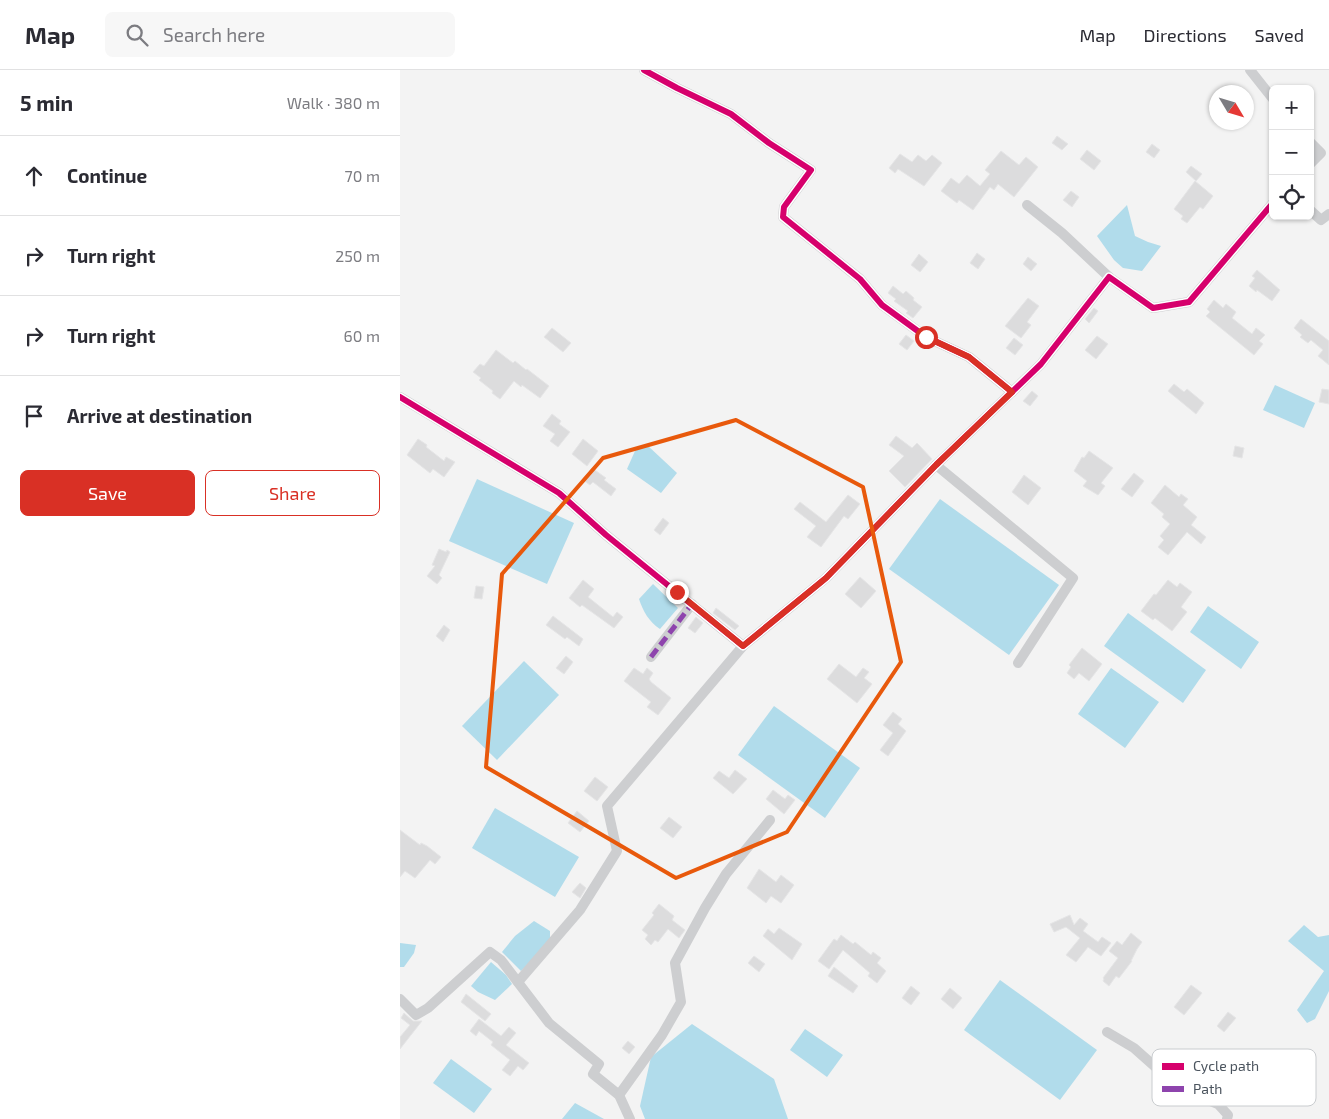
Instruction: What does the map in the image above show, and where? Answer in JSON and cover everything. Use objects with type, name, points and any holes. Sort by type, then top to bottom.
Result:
[{"type":"street","points":[[644,70],[676,88],[731,114],[769,143],[811,170],[784,207],[783,216],[860,279],[882,305],[926,337],[969,357],[1012,392]]},
{"type":"street","points":[[1250,70],[1269,93]]},
{"type":"street","points":[[1314,146],[1321,153],[1314,160]]},
{"type":"street","points":[[1027,205],[1109,277],[1153,308],[1189,302],[1269,208]]},
{"type":"street","points":[[1314,214],[1321,220],[1329,214]]},
{"type":"street","points":[[518,982],[580,910],[617,850],[607,806],[743,646],[826,578],[936,465],[1041,364],[1109,277]]},
{"type":"street","points":[[400,397],[559,493],[606,535],[743,646]]},
{"type":"street","points":[[936,465],[1073,578],[1018,662]]},
{"type":"street","points":[[651,657],[692,604]]},
{"type":"street","points":[[619,1094],[662,1035],[681,1002],[675,963],[705,908],[726,874],[770,820]]},
{"type":"street","points":[[400,998],[416,1016],[428,1008],[490,952],[501,960],[549,1023],[599,1064],[592,1074],[619,1094],[630,1119]]},
{"type":"street","points":[[1108,1032],[1134,1048],[1152,1064]]},
{"type":"street","points":[[1220,1106],[1228,1116],[1228,1119]]},
{"type":"highlighted area","points":[[736,420],[863,487],[901,662],[787,832],[676,878],[486,767],[502,574],[603,458]]},
{"type":"water","points":[[1127,205],[1135,236],[1161,246],[1142,271],[1123,268],[1114,260],[1097,236]]},
{"type":"water","points":[[1275,385],[1315,403],[1304,428],[1263,410]]},
{"type":"water","points":[[647,445],[677,473],[661,493],[627,469],[635,451]]},
{"type":"water","points":[[477,479],[574,523],[547,584],[449,541]]},
{"type":"water","points":[[940,499],[1059,585],[1009,655],[889,569]]},
{"type":"water","points":[[653,584],[678,608],[660,629],[647,616],[639,599]]},
{"type":"water","points":[[1208,606],[1259,642],[1241,669],[1190,632]]},
{"type":"water","points":[[1128,613],[1206,670],[1183,703],[1104,646]]},
{"type":"water","points":[[524,661],[559,695],[497,760],[462,726]]},
{"type":"water","points":[[1111,668],[1159,702],[1125,748],[1078,714]]},
{"type":"water","points":[[774,706],[860,768],[825,818],[738,755]]},
{"type":"water","points":[[495,808],[579,857],[555,897],[472,848]]},
{"type":"water","points":[[534,921],[550,931],[550,941],[521,971],[502,952],[515,936]]},
{"type":"water","points":[[1304,925],[1318,937],[1329,935],[1329,991],[1315,1019],[1307,1023],[1297,1010],[1324,971],[1288,941]]},
{"type":"water","points":[[400,943],[416,945],[414,953],[404,967],[400,967]]},
{"type":"water","points":[[491,962],[506,975],[512,984],[495,1000],[478,992],[471,986]]},
{"type":"water","points":[[1000,980],[1097,1050],[1060,1100],[964,1030]]},
{"type":"water","points":[[692,1024],[774,1079],[788,1119],[645,1119],[640,1106],[651,1057]]},
{"type":"water","points":[[805,1029],[843,1055],[827,1077],[790,1050]]},
{"type":"water","points":[[451,1059],[492,1089],[474,1113],[433,1083]]},
{"type":"water","points":[[575,1103],[604,1119],[562,1119]]},
{"type":"building","points":[[1057,136],[1068,144],[1062,150],[1052,143]]},
{"type":"building","points":[[1152,144],[1160,150],[1154,158],[1146,152]]},
{"type":"building","points":[[1087,150],[1101,161],[1094,170],[1080,159]]},
{"type":"building","points":[[1001,151],[1019,165],[1026,157],[1038,167],[1014,197],[998,184],[994,190],[990,187],[973,210],[959,200],[957,203],[941,191],[951,178],[959,184],[967,175],[980,186],[990,174],[985,170]]},
{"type":"building","points":[[900,154],[912,162],[918,155],[926,161],[932,155],[942,163],[924,186],[898,169],[895,173],[889,168]]},
{"type":"building","points":[[1191,166],[1202,174],[1196,181],[1186,172]]},
{"type":"building","points":[[1195,181],[1213,196],[1203,209],[1200,207],[1187,223],[1181,219],[1183,216],[1174,209]]},
{"type":"building","points":[[1071,191],[1079,197],[1072,207],[1063,200]]},
{"type":"building","points":[[977,253],[985,259],[978,269],[970,263]]},
{"type":"building","points":[[919,254],[928,262],[920,272],[911,265]]},
{"type":"building","points":[[1028,257],[1037,264],[1031,271],[1023,264]]},
{"type":"building","points":[[1257,270],[1280,290],[1272,301],[1249,286],[1255,278],[1252,276]]},
{"type":"building","points":[[893,286],[903,294],[906,291],[922,307],[913,318],[888,293]]},
{"type":"building","points":[[1028,298],[1039,306],[1027,322],[1031,325],[1021,338],[1005,326]]},
{"type":"building","points":[[1214,300],[1223,308],[1226,304],[1236,312],[1232,318],[1252,334],[1256,328],[1265,335],[1259,341],[1263,344],[1254,355],[1206,316],[1210,312],[1207,309]]},
{"type":"building","points":[[1094,308],[1098,311],[1089,323],[1085,319]]},
{"type":"building","points":[[1301,319],[1329,341],[1329,365],[1318,356],[1323,350],[1311,340],[1308,343],[1300,337],[1302,335],[1294,328]]},
{"type":"building","points":[[552,328],[571,343],[563,352],[544,337]]},
{"type":"building","points":[[906,335],[914,341],[907,350],[899,344]]},
{"type":"building","points":[[1097,336],[1108,344],[1096,359],[1085,350]]},
{"type":"building","points":[[1014,338],[1023,345],[1015,355],[1006,348]]},
{"type":"building","points":[[496,350],[513,363],[515,361],[527,369],[549,386],[540,398],[514,381],[500,399],[479,380],[481,378],[473,372],[480,364],[484,366]]},
{"type":"building","points":[[1174,384],[1184,392],[1187,389],[1204,403],[1196,414],[1168,391]]},
{"type":"building","points":[[1322,389],[1329,390],[1329,404],[1319,402]]},
{"type":"building","points":[[1032,391],[1038,396],[1030,406],[1023,401]]},
{"type":"building","points":[[552,414],[561,421],[559,424],[570,432],[558,447],[550,441],[555,434],[543,426]]},
{"type":"building","points":[[896,436],[912,448],[917,443],[932,459],[905,487],[889,471],[904,456],[889,445]]},
{"type":"building","points":[[418,439],[444,461],[446,457],[455,462],[444,477],[433,469],[430,473],[407,455]]},
{"type":"building","points":[[583,439],[598,451],[587,466],[572,454]]},
{"type":"building","points":[[1235,446],[1244,448],[1242,458],[1233,456]]},
{"type":"building","points":[[1089,451],[1113,468],[1101,483],[1105,486],[1098,495],[1083,486],[1087,481],[1074,471],[1082,457],[1084,458]]},
{"type":"building","points":[[592,468],[606,478],[604,480],[616,489],[611,496],[593,482],[590,485],[583,480]]},
{"type":"building","points":[[1134,473],[1144,481],[1132,497],[1121,489]]},
{"type":"building","points":[[1024,475],[1041,488],[1028,505],[1012,492]]},
{"type":"building","points":[[1165,485],[1179,497],[1181,494],[1188,499],[1183,505],[1197,517],[1191,525],[1206,537],[1201,544],[1187,532],[1168,555],[1158,547],[1164,540],[1160,536],[1170,524],[1162,517],[1164,514],[1151,503]]},
{"type":"building","points":[[848,495],[860,504],[848,519],[844,516],[821,547],[807,537],[816,526],[794,509],[800,502],[826,522]]},
{"type":"building","points":[[663,518],[669,523],[660,535],[654,530]]},
{"type":"building","points":[[439,549],[450,552],[439,575],[442,578],[437,584],[427,576],[435,566],[432,565]]},
{"type":"building","points":[[860,577],[876,591],[861,608],[845,594]]},
{"type":"building","points":[[583,580],[594,589],[588,597],[613,617],[617,612],[623,617],[614,628],[569,598]]},
{"type":"building","points":[[1168,580],[1177,587],[1180,583],[1192,592],[1181,607],[1187,612],[1172,631],[1155,618],[1153,620],[1141,611]]},
{"type":"building","points":[[476,586],[484,587],[482,599],[474,598]]},
{"type":"building","points":[[716,608],[739,626],[735,630],[713,613]]},
{"type":"building","points":[[553,616],[583,639],[579,646],[567,637],[565,639],[546,625]]},
{"type":"building","points":[[696,617],[703,623],[695,633],[688,628]]},
{"type":"building","points":[[444,625],[450,630],[443,642],[436,636]]},
{"type":"building","points":[[1082,648],[1102,664],[1089,681],[1079,673],[1074,679],[1067,673],[1071,667],[1069,665]]},
{"type":"building","points":[[566,656],[573,662],[564,674],[556,668]]},
{"type":"building","points":[[839,664],[856,677],[863,668],[869,672],[864,678],[872,684],[857,703],[827,679]]},
{"type":"building","points":[[634,668],[643,674],[647,668],[653,673],[649,679],[651,682],[671,698],[658,715],[647,707],[651,702],[624,681]]},
{"type":"building","points":[[893,712],[902,719],[898,724],[906,731],[888,756],[880,750],[893,733],[883,725]]},
{"type":"building","points":[[735,770],[747,779],[733,794],[713,778],[719,771],[729,778]]},
{"type":"building","points":[[595,777],[608,787],[597,801],[584,791]]},
{"type":"building","points":[[773,790],[785,799],[788,795],[795,800],[784,814],[766,799]]},
{"type":"building","points":[[577,811],[589,821],[580,832],[568,823]]},
{"type":"building","points":[[669,817],[682,827],[673,838],[660,828]]},
{"type":"building","points":[[400,830],[420,845],[421,843],[427,846],[441,857],[435,864],[430,860],[415,878],[405,871],[400,877]]},
{"type":"building","points":[[759,869],[776,882],[781,875],[794,885],[781,903],[771,896],[766,903],[747,888]]},
{"type":"building","points":[[580,883],[586,888],[580,898],[572,892]]},
{"type":"building","points":[[659,904],[674,916],[672,920],[685,930],[679,938],[668,929],[658,942],[655,940],[651,945],[645,939],[648,935],[642,930],[654,915],[652,913]]},
{"type":"building","points":[[1070,915],[1074,925],[1080,918],[1088,924],[1083,931],[1098,942],[1102,937],[1111,943],[1101,956],[1088,947],[1076,962],[1066,955],[1080,938],[1066,927],[1054,932],[1050,924]]},
{"type":"building","points":[[779,928],[802,944],[792,960],[763,936],[768,929],[774,934]]},
{"type":"building","points":[[1131,933],[1142,942],[1132,961],[1119,978],[1116,976],[1109,986],[1103,981],[1103,978],[1118,958],[1109,951],[1117,941],[1122,945]]},
{"type":"building","points":[[841,935],[853,944],[855,942],[871,955],[873,952],[881,958],[877,963],[886,971],[877,983],[868,976],[870,973],[843,950],[829,969],[818,961],[834,939],[837,941]]},
{"type":"building","points":[[754,956],[765,964],[759,972],[748,963]]},
{"type":"building","points":[[834,967],[858,986],[853,993],[828,976]]},
{"type":"building","points":[[1191,985],[1202,993],[1184,1015],[1174,1007]]},
{"type":"building","points":[[911,986],[920,993],[911,1005],[902,998]]},
{"type":"building","points":[[950,988],[962,998],[953,1009],[941,999]]},
{"type":"building","points":[[466,994],[491,1014],[485,1021],[461,1002]]},
{"type":"building","points":[[1228,1012],[1236,1018],[1224,1032],[1217,1026]]},
{"type":"building","points":[[404,1013],[413,1021],[422,1021],[400,1049],[400,1037],[410,1025],[401,1018]]},
{"type":"building","points":[[479,1019],[501,1036],[509,1027],[516,1033],[506,1045],[529,1063],[523,1070],[518,1066],[510,1076],[502,1070],[510,1060],[491,1045],[493,1042],[479,1031],[476,1036],[470,1031]]},
{"type":"building","points":[[628,1041],[635,1047],[629,1054],[622,1048]]},
{"type":"marked path","points":[[651,657],[692,604]]},
{"type":"cycle path","points":[[644,70],[731,114],[769,143],[811,170],[784,207],[783,217],[860,279],[882,305],[926,337],[969,357],[1012,392]]},
{"type":"cycle path","points":[[400,397],[559,493],[606,535],[743,646],[826,578],[936,465],[1041,364],[1109,277],[1153,308],[1189,302],[1269,208]]},
{"type":"route","points":[[677,592],[743,646],[826,578],[936,465],[1012,392],[969,357],[926,337]]}]
